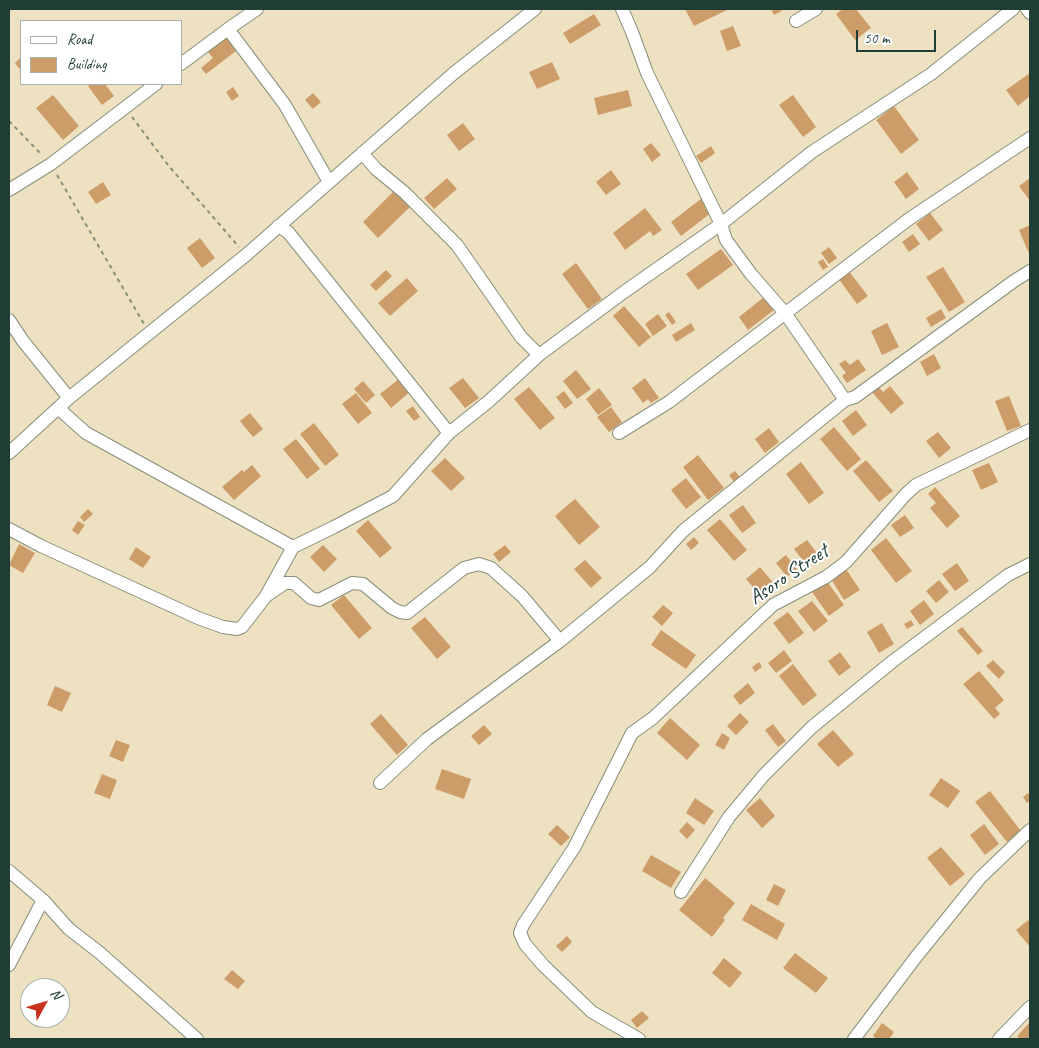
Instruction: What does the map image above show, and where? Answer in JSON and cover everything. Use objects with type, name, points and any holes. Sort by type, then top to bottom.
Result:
[{"type":"street","points":[[182,63],[228,28],[257,9]]},
{"type":"street","points":[[9,453],[69,398],[246,255],[454,73],[535,9]]},
{"type":"street","points":[[622,9],[647,73],[721,224],[726,240],[751,274],[784,313],[845,400]]},
{"type":"street","points":[[796,20],[816,9]]},
{"type":"street","points":[[9,529],[41,546],[198,618],[224,627],[237,629],[242,627],[266,596],[293,546],[393,496],[449,433],[539,355],[721,224],[812,152],[931,74],[1013,9]]},
{"type":"street","points":[[1027,9],[1030,14]]},
{"type":"street","points":[[228,28],[285,105],[329,182]]},
{"type":"street","points":[[9,190],[51,164],[155,85]]},
{"type":"street","points":[[619,433],[669,402],[909,219],[1030,138]]},
{"type":"street","points":[[362,153],[376,170],[405,193],[457,245],[521,337],[539,355]]},
{"type":"street","points":[[278,226],[288,232],[449,433]]},
{"type":"street","points":[[380,783],[427,739],[560,641],[650,568],[682,531],[845,400],[855,397],[1030,271]]},
{"type":"street","points":[[9,320],[69,398]]},
{"type":"street","points":[[58,408],[86,433],[293,546]]},
{"type":"street","name":"Asoro Street","points":[[639,1039],[592,1012],[543,965],[525,944],[520,933],[522,925],[574,848],[632,733],[653,718],[773,605],[826,577],[846,562],[906,494],[916,486],[1030,430]]},
{"type":"street","points":[[266,596],[285,583],[294,583],[311,598],[319,600],[352,583],[363,584],[392,608],[400,612],[407,612],[464,568],[479,564],[491,568],[522,596],[560,641]]},
{"type":"street","points":[[681,892],[729,817],[764,775],[812,726],[901,655],[1008,575],[1030,564]]},
{"type":"street","points":[[854,1039],[916,957],[980,878],[1030,830]]},
{"type":"street","points":[[9,870],[43,900],[69,929],[197,1039]]},
{"type":"street","points":[[9,964],[43,900]]},
{"type":"street","points":[[999,1039],[1030,1007]]},
{"type":"path","points":[[125,108],[168,165],[246,255]]},
{"type":"path","points":[[9,121],[51,164],[149,332]]},
{"type":"building","points":[[685,9],[729,9],[694,26]]},
{"type":"building","points":[[771,9],[785,9],[774,15]]},
{"type":"building","points":[[843,9],[856,9],[871,28],[855,40],[836,14]]},
{"type":"building","points":[[594,14],[601,25],[570,44],[563,33]]},
{"type":"building","points":[[733,26],[741,46],[727,51],[720,31]]},
{"type":"building","points":[[226,37],[236,51],[206,74],[201,68],[213,58],[208,52]]},
{"type":"building","points":[[20,58],[20,70],[15,63]]},
{"type":"building","points":[[552,62],[560,79],[537,89],[529,72]]},
{"type":"building","points":[[1030,73],[1030,96],[1018,106],[1006,90]]},
{"type":"building","points":[[106,85],[114,96],[102,105],[88,86]]},
{"type":"building","points":[[233,87],[239,96],[232,101],[226,92]]},
{"type":"building","points":[[628,90],[632,106],[598,115],[594,98]]},
{"type":"building","points":[[313,93],[321,102],[313,109],[305,100]]},
{"type":"building","points":[[53,95],[79,126],[63,140],[36,108]]},
{"type":"building","points":[[793,95],[816,127],[803,137],[779,105]]},
{"type":"building","points":[[894,106],[919,140],[901,154],[876,120]]},
{"type":"building","points":[[463,123],[475,139],[459,151],[447,135]]},
{"type":"building","points":[[651,143],[661,155],[652,162],[643,149]]},
{"type":"building","points":[[711,146],[715,153],[701,163],[696,156]]},
{"type":"building","points":[[611,170],[621,184],[606,195],[596,182]]},
{"type":"building","points":[[907,172],[919,189],[906,199],[894,182]]},
{"type":"building","points":[[447,178],[457,189],[434,209],[424,198]]},
{"type":"building","points":[[1030,178],[1030,201],[1019,186]]},
{"type":"building","points":[[103,182],[111,195],[96,204],[88,192]]},
{"type":"building","points":[[396,189],[412,205],[378,238],[363,222]]},
{"type":"building","points":[[702,198],[712,212],[681,236],[671,222]]},
{"type":"building","points":[[645,208],[662,230],[653,236],[650,231],[625,250],[613,233]]},
{"type":"building","points":[[930,213],[943,230],[929,241],[916,224]]},
{"type":"building","points":[[1030,225],[1030,256],[1019,230]]},
{"type":"building","points":[[913,234],[920,244],[909,252],[902,242]]},
{"type":"building","points":[[200,238],[215,258],[202,268],[187,248]]},
{"type":"building","points":[[829,247],[837,258],[829,264],[821,253]]},
{"type":"building","points":[[721,249],[733,265],[698,290],[686,274]]},
{"type":"building","points":[[823,259],[828,267],[823,270],[818,262]]},
{"type":"building","points":[[576,263],[602,299],[588,309],[562,274]]},
{"type":"building","points":[[943,267],[965,302],[949,312],[926,277]]},
{"type":"building","points":[[386,270],[392,276],[376,291],[370,285]]},
{"type":"building","points":[[848,270],[868,296],[857,304],[838,278]]},
{"type":"building","points":[[407,278],[418,291],[390,316],[378,303]]},
{"type":"building","points":[[764,297],[774,310],[748,330],[739,317]]},
{"type":"building","points":[[624,306],[651,337],[639,347],[613,316]]},
{"type":"building","points":[[941,309],[946,318],[931,327],[926,318]]},
{"type":"building","points":[[669,312],[676,322],[672,325],[665,315]]},
{"type":"building","points":[[658,314],[667,326],[653,336],[645,324]]},
{"type":"building","points":[[691,323],[695,330],[676,342],[672,335]]},
{"type":"building","points":[[887,323],[899,347],[882,355],[871,331]]},
{"type":"building","points":[[934,354],[941,368],[927,376],[920,362]]},
{"type":"building","points":[[858,359],[866,370],[847,383],[842,376],[846,373],[839,364],[845,360],[850,365]]},
{"type":"building","points":[[576,370],[591,389],[577,399],[563,381]]},
{"type":"building","points":[[400,378],[411,391],[391,408],[380,394]]},
{"type":"building","points":[[463,378],[479,398],[465,408],[449,388]]},
{"type":"building","points":[[645,378],[659,398],[651,403],[648,399],[643,403],[632,388]]},
{"type":"building","points":[[363,381],[375,395],[366,403],[354,389]]},
{"type":"building","points":[[878,386],[883,392],[890,386],[904,403],[891,414],[871,391]]},
{"type":"building","points":[[529,387],[555,418],[540,430],[514,399]]},
{"type":"building","points":[[599,388],[612,405],[598,415],[586,399]]},
{"type":"building","points":[[564,391],[573,403],[565,409],[556,397]]},
{"type":"building","points":[[356,393],[372,413],[358,424],[342,404]]},
{"type":"building","points":[[1009,396],[1021,426],[1007,431],[995,401]]},
{"type":"building","points":[[413,406],[420,417],[414,421],[406,411]]},
{"type":"building","points":[[611,407],[622,422],[609,432],[597,417]]},
{"type":"building","points":[[856,410],[867,425],[853,436],[842,421]]},
{"type":"building","points":[[250,413],[263,429],[253,437],[240,421]]},
{"type":"building","points":[[314,423],[339,455],[325,466],[300,434]]},
{"type":"building","points":[[834,427],[861,459],[847,471],[820,439]]},
{"type":"building","points":[[769,428],[779,442],[765,453],[755,439]]},
{"type":"building","points":[[938,432],[951,448],[939,458],[926,441]]},
{"type":"building","points":[[296,439],[320,469],[307,479],[283,449]]},
{"type":"building","points":[[698,455],[724,488],[708,500],[683,467]]},
{"type":"building","points":[[445,458],[465,478],[451,491],[431,471]]},
{"type":"building","points":[[866,460],[893,491],[879,502],[853,471]]},
{"type":"building","points":[[801,462],[824,493],[809,504],[786,474]]},
{"type":"building","points":[[989,463],[998,482],[981,490],[972,470]]},
{"type":"building","points":[[252,465],[261,476],[234,500],[222,487],[242,470],[244,472]]},
{"type":"building","points":[[735,471],[743,481],[737,486],[729,475]]},
{"type":"building","points":[[686,478],[701,497],[686,509],[671,490]]},
{"type":"building","points":[[935,487],[960,516],[947,528],[930,508],[936,503],[928,494]]},
{"type":"building","points":[[575,499],[600,527],[579,545],[555,516]]},
{"type":"building","points":[[743,505],[756,523],[742,533],[729,515]]},
{"type":"building","points":[[88,509],[93,514],[84,522],[80,517]]},
{"type":"building","points":[[905,515],[914,528],[900,537],[891,525]]},
{"type":"building","points":[[720,519],[747,550],[734,561],[707,530]]},
{"type":"building","points":[[368,520],[392,548],[380,558],[356,531]]},
{"type":"building","points":[[78,521],[85,525],[78,535],[72,530]]},
{"type":"building","points":[[694,537],[699,543],[691,550],[686,544]]},
{"type":"building","points":[[886,538],[912,571],[896,583],[871,550]]},
{"type":"building","points":[[807,540],[817,553],[804,562],[794,549]]},
{"type":"building","points":[[19,544],[35,553],[23,573],[9,565]]},
{"type":"building","points":[[323,545],[337,559],[324,572],[310,557]]},
{"type":"building","points":[[505,545],[511,552],[499,562],[493,554]]},
{"type":"building","points":[[136,547],[151,557],[143,568],[129,559]]},
{"type":"building","points":[[786,555],[797,569],[787,577],[776,563]]},
{"type":"building","points":[[585,560],[602,578],[591,588],[574,569]]},
{"type":"building","points":[[957,563],[969,581],[955,591],[942,574]]},
{"type":"building","points":[[760,567],[776,586],[762,598],[746,579]]},
{"type":"building","points":[[846,569],[860,590],[844,600],[831,579]]},
{"type":"building","points":[[939,580],[949,592],[936,603],[926,591]]},
{"type":"building","points":[[827,581],[844,605],[829,616],[812,592]]},
{"type":"building","points":[[344,595],[372,628],[359,639],[331,605]]},
{"type":"building","points":[[924,600],[934,614],[920,625],[910,611]]},
{"type":"building","points":[[812,601],[828,621],[814,632],[798,611]]},
{"type":"building","points":[[663,605],[673,613],[662,626],[652,617]]},
{"type":"building","points":[[788,612],[804,633],[789,644],[773,623]]},
{"type":"building","points":[[425,617],[451,647],[437,659],[411,628]]},
{"type":"building","points":[[911,620],[914,625],[907,629],[904,624]]},
{"type":"building","points":[[882,623],[894,644],[879,653],[867,632]]},
{"type":"building","points":[[962,627],[983,651],[978,655],[957,631]]},
{"type":"building","points":[[661,630],[696,655],[686,669],[651,645]]},
{"type":"building","points":[[784,650],[792,661],[776,673],[768,663]]},
{"type":"building","points":[[840,652],[851,667],[839,676],[828,661]]},
{"type":"building","points":[[993,660],[1005,672],[999,679],[986,666]]},
{"type":"building","points":[[759,662],[762,667],[755,672],[752,667]]},
{"type":"building","points":[[793,664],[817,695],[803,706],[779,676]]},
{"type":"building","points":[[979,671],[1004,700],[995,708],[1000,714],[994,719],[963,684]]},
{"type":"building","points":[[748,683],[755,693],[740,705],[733,696]]},
{"type":"building","points":[[55,686],[71,693],[62,712],[47,705]]},
{"type":"building","points":[[740,713],[749,722],[736,735],[727,726]]},
{"type":"building","points":[[381,714],[408,745],[397,755],[370,724]]},
{"type":"building","points":[[670,718],[700,745],[687,760],[657,733]]},
{"type":"building","points":[[773,724],[786,741],[778,747],[765,730]]},
{"type":"building","points":[[484,725],[492,734],[479,745],[471,736]]},
{"type":"building","points":[[833,730],[854,754],[838,767],[817,744]]},
{"type":"building","points":[[722,733],[730,738],[724,750],[715,745]]},
{"type":"building","points":[[116,740],[130,745],[123,762],[109,756]]},
{"type":"building","points":[[442,769],[471,779],[464,799],[435,789]]},
{"type":"building","points":[[102,774],[117,780],[110,799],[94,793]]},
{"type":"building","points":[[941,778],[960,791],[948,808],[929,795]]},
{"type":"building","points":[[990,791],[1021,831],[1007,842],[975,802]]},
{"type":"building","points":[[1028,793],[1030,801],[1027,803],[1023,797]]},
{"type":"building","points":[[695,798],[714,811],[704,825],[686,813]]},
{"type":"building","points":[[760,798],[775,816],[762,828],[746,810]]},
{"type":"building","points":[[687,822],[695,830],[687,839],[679,831]]},
{"type":"building","points":[[984,824],[999,844],[985,855],[970,835]]},
{"type":"building","points":[[557,825],[570,837],[561,846],[548,834]]},
{"type":"building","points":[[941,847],[965,874],[950,886],[927,858]]},
{"type":"building","points":[[651,855],[681,872],[671,888],[642,871]]},
{"type":"building","points":[[705,878],[735,903],[723,918],[725,920],[712,937],[679,910]]},
{"type":"building","points":[[774,884],[786,890],[778,906],[766,900]]},
{"type":"building","points":[[751,904],[785,924],[777,940],[742,920]]},
{"type":"building","points":[[1028,920],[1030,923],[1030,947],[1016,930]]},
{"type":"building","points":[[567,936],[572,942],[562,952],[556,946]]},
{"type":"building","points":[[795,953],[828,978],[816,993],[783,968]]},
{"type":"building","points":[[724,958],[742,973],[730,988],[712,973]]},
{"type":"building","points":[[232,970],[245,981],[238,989],[224,979]]},
{"type":"building","points":[[642,1011],[649,1018],[637,1028],[631,1020]]},
{"type":"building","points":[[1030,1022],[1030,1039],[1020,1039],[1017,1036]]},
{"type":"building","points":[[882,1023],[894,1032],[889,1039],[877,1039],[873,1036]]}]
